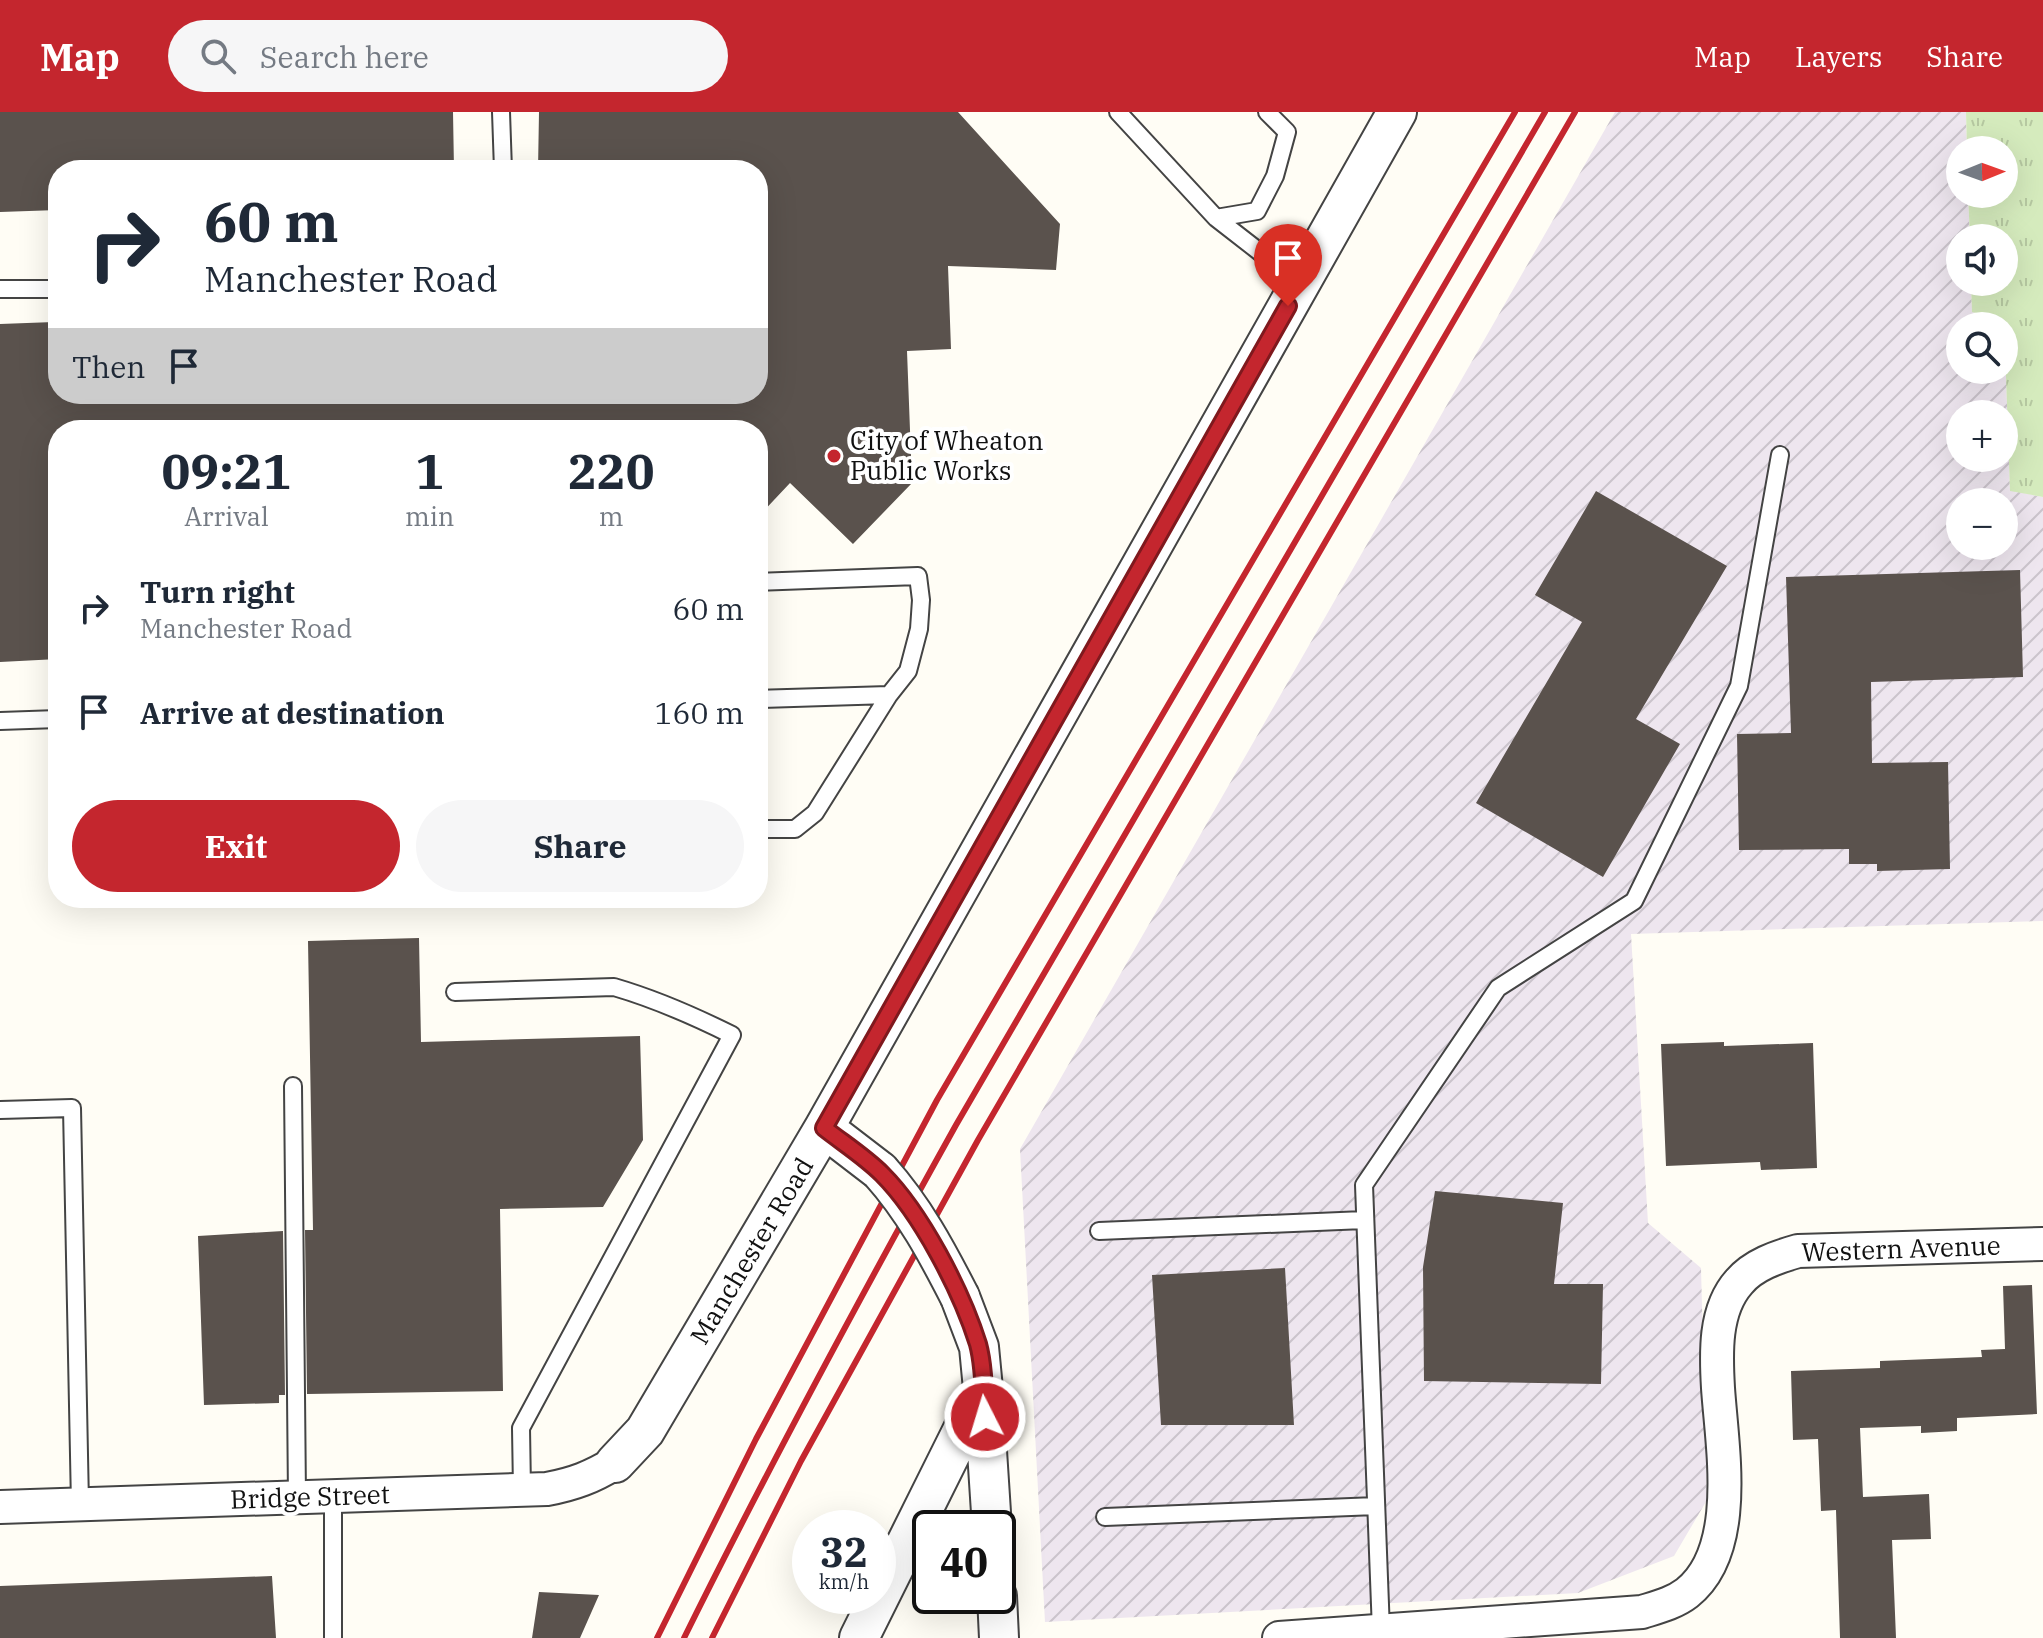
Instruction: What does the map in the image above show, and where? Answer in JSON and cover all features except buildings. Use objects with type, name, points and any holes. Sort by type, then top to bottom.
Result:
[{"type":"street","name":"Manchester Road","points":[[615,1463],[645,1431],[824,1128],[1397,112]]},
{"type":"street","points":[[824,1128],[880,1171],[899,1193],[933,1245],[960,1297],[979,1347],[991,1510]]},
{"type":"street","name":"Western Avenue","points":[[1279,1638],[1642,1612],[1666,1606],[1687,1593],[1705,1574],[1721,1528],[1724,1493],[1716,1350],[1719,1324],[1739,1282],[1774,1257],[1798,1251],[2043,1244]]},
{"type":"street","points":[[859,1638],[983,1389]]},
{"type":"street","name":"Bridge Street","points":[[0,1507],[547,1489],[574,1484],[615,1463]]},
{"type":"street","points":[[998,1614],[999,1638]]},
{"type":"lane","points":[[501,112],[503,160]]},
{"type":"lane","points":[[1118,112],[1216,218],[1261,253],[1303,279]]},
{"type":"lane","points":[[1216,218],[1257,211],[1275,176],[1287,132],[1267,112]]},
{"type":"lane","points":[[0,289],[48,289]]},
{"type":"lane","points":[[1381,1631],[1364,1185],[1498,988],[1634,901],[1739,686],[1780,455]]},
{"type":"lane","points":[[768,582],[918,576],[921,600],[919,629],[908,671],[889,695],[815,813],[795,829],[768,829]]},
{"type":"lane","points":[[768,699],[889,695]]},
{"type":"lane","points":[[0,721],[48,719]]},
{"type":"lane","points":[[455,992],[614,987],[732,1035],[521,1428],[522,1490]]},
{"type":"lane","points":[[293,1086],[297,1497]]},
{"type":"lane","points":[[0,1110],[72,1108],[80,1504]]},
{"type":"lane","points":[[1099,1231],[1364,1220]]},
{"type":"lane","points":[[333,1496],[333,1638]]},
{"type":"lane","points":[[1105,1517],[1376,1506]]},
{"type":"shaded area","points":[[1615,112],[1966,112],[1967,136],[1946,136],[1946,208],[1969,208],[1969,224],[1946,224],[1946,296],[1971,296],[1972,312],[1946,312],[1946,384],[2006,384],[2007,400],[1946,400],[1946,472],[2009,472],[2010,488],[1946,488],[1946,560],[2018,560],[2018,492],[2043,497],[2043,921],[1631,934],[1648,1223],[1701,1268],[1707,1500],[1674,1556],[1578,1593],[1045,1622],[1020,1149]]},
{"type":"green space","points":[[1966,112],[2043,112],[2043,497],[2010,488],[2009,472],[2018,472],[2018,400],[2007,400],[2006,384],[2018,384],[2018,312],[1972,312],[1971,296],[2018,296],[2018,224],[1969,224],[1969,208],[2018,208],[2018,136],[1967,136]]},
{"type":"railway","points":[[657,1638],[756,1439],[937,1100],[1515,112]]},
{"type":"railway","points":[[684,1638],[817,1380],[956,1125],[1545,112]]},
{"type":"railway","points":[[712,1638],[801,1461],[978,1140],[1575,112]]},
{"type":"place","name":"City of Wheaton Public Works","points":[[834,456]]},
{"type":"route","points":[[985,1417],[979,1347],[960,1297],[933,1245],[899,1193],[880,1171],[824,1128],[1288,306]]}]
